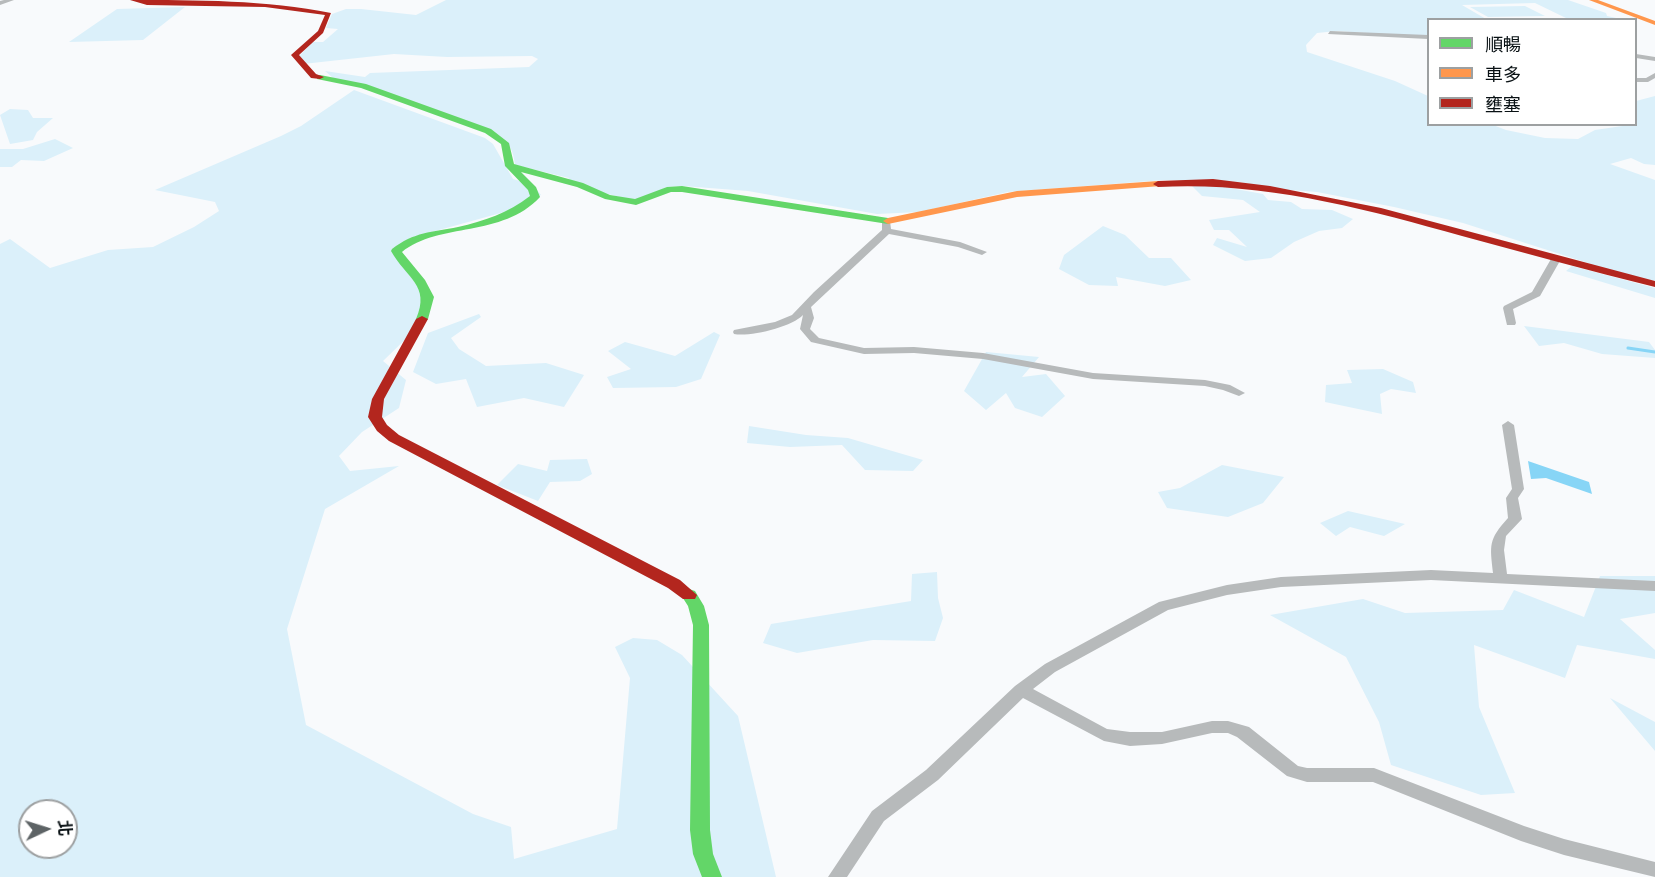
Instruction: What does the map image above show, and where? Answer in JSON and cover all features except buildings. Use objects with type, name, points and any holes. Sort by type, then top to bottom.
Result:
[{"type":"main road","points":[[133,0],[147,3],[286,4],[320,8],[329,14],[323,29],[295,55],[309,73],[322,78],[363,86],[492,133],[505,142],[510,166],[534,191],[535,197],[530,204],[494,219],[410,240],[397,249],[399,256],[429,293],[430,304],[378,399],[375,417],[382,428],[394,438],[674,584],[692,599],[698,610],[701,624],[700,830],[703,854],[712,877]]},
{"type":"main road","points":[[1594,0],[1655,18]]},
{"type":"main road","points":[[1594,0],[1655,23]]},
{"type":"main road","points":[[1610,0],[1655,13]]},
{"type":"main road","points":[[510,166],[580,185],[608,197],[636,202],[670,189],[682,189],[887,226],[1017,194],[1108,186],[1211,182],[1345,201],[1655,284]]},
{"type":"street","points":[[0,3],[11,0]]},
{"type":"street","points":[[1330,33],[1427,37]]},
{"type":"street","points":[[1637,56],[1655,58]]},
{"type":"street","points":[[1637,80],[1648,80],[1655,75]]},
{"type":"street","points":[[738,332],[778,325],[796,317],[887,226],[982,252]]},
{"type":"street","points":[[1510,323],[1508,308],[1536,294],[1556,259]]},
{"type":"street","points":[[806,306],[809,318],[805,328],[815,340],[864,351],[914,350],[983,356],[1093,376],[1205,383],[1226,387],[1239,393]]},
{"type":"street","points":[[1501,578],[1497,550],[1500,535],[1515,519],[1512,498],[1518,489],[1508,426]]},
{"type":"street","points":[[837,877],[878,816],[932,775],[1021,690],[1050,668],[1164,606],[1227,590],[1281,582],[1396,576],[1431,575],[1655,586]]},
{"type":"street","points":[[1021,690],[1104,735],[1130,739],[1162,738],[1212,727],[1228,727],[1243,732],[1293,771],[1307,775],[1374,775],[1532,836],[1655,870]]},
{"type":"shaded area","points":[[446,0],[1568,0],[1616,18],[1566,18],[1535,3],[1462,5],[1484,18],[1427,18],[1427,37],[1337,31],[1317,33],[1306,45],[1307,52],[1395,81],[1427,96],[1427,126],[1496,126],[1545,138],[1578,139],[1595,130],[1637,126],[1637,101],[1655,96],[1655,165],[1644,164],[1631,158],[1610,164],[1655,180],[1655,281],[1592,267],[1591,264],[1463,223],[1317,192],[1275,189],[1240,182],[1164,180],[1008,192],[919,212],[877,214],[748,191],[683,186],[667,187],[645,199],[628,199],[563,183],[569,178],[515,165],[513,153],[508,144],[490,131],[333,78],[325,71],[365,77],[370,73],[529,67],[538,59],[532,56],[447,57],[394,54],[303,64],[299,56],[313,42],[323,42],[338,29],[326,28],[332,14],[346,9],[416,15]]},
{"type":"shaded area","points":[[1525,6],[1545,16],[1488,17],[1470,7]]},
{"type":"shaded area","points":[[185,7],[143,40],[69,42],[117,9]]},
{"type":"shaded area","points":[[354,90],[485,138],[493,144],[513,179],[533,185],[541,195],[528,198],[519,208],[410,238],[394,254],[419,288],[426,307],[415,330],[383,361],[406,380],[399,408],[362,432],[339,456],[350,471],[399,466],[325,509],[287,629],[306,725],[473,814],[511,827],[514,859],[617,829],[630,678],[615,647],[633,638],[657,640],[682,655],[738,716],[776,877],[0,877],[0,244],[10,239],[50,268],[108,250],[153,247],[194,227],[219,211],[215,202],[155,190],[301,126]]},
{"type":"shaded area","points":[[10,109],[28,110],[33,118],[53,118],[37,132],[33,140],[10,144],[0,115]]},
{"type":"shaded area","points":[[55,139],[73,148],[44,161],[21,160],[12,167],[0,167],[0,149],[23,149]]},
{"type":"shaded area","points":[[1192,186],[1219,186],[1263,194],[1268,200],[1291,202],[1302,209],[1332,210],[1353,219],[1342,228],[1319,231],[1294,242],[1271,258],[1245,261],[1213,245],[1217,238],[1247,247],[1229,230],[1214,230],[1209,220],[1260,212],[1243,200],[1202,196]]},
{"type":"shaded area","points":[[1103,226],[1125,235],[1149,258],[1171,258],[1191,280],[1165,286],[1116,277],[1118,286],[1089,285],[1059,269],[1064,255]]},
{"type":"shaded area","points":[[1572,266],[1655,288],[1655,298],[1566,271]]},
{"type":"shaded area","points":[[479,314],[481,317],[451,338],[459,349],[486,366],[546,363],[584,375],[564,407],[524,398],[477,407],[466,379],[436,384],[413,372],[428,333]]},
{"type":"shaded area","points":[[1524,326],[1649,342],[1655,350],[1655,358],[1602,354],[1564,343],[1539,346]]},
{"type":"shaded area","points":[[714,332],[720,335],[701,379],[676,387],[613,388],[607,377],[631,369],[608,351],[625,342],[675,356]]},
{"type":"shaded area","points":[[986,352],[1039,357],[1022,377],[1046,374],[1065,396],[1042,417],[1015,408],[1006,393],[986,410],[964,391]]},
{"type":"shaded area","points":[[1383,369],[1413,382],[1416,393],[1391,389],[1380,394],[1382,414],[1325,402],[1326,385],[1352,383],[1347,370]]},
{"type":"shaded area","points":[[749,426],[806,435],[848,438],[923,460],[913,471],[865,470],[842,445],[790,447],[747,443]]},
{"type":"shaded area","points":[[587,459],[592,474],[580,481],[550,482],[538,501],[497,485],[518,464],[547,471],[550,460]]},
{"type":"shaded area","points":[[1222,465],[1284,477],[1263,503],[1228,517],[1167,508],[1158,492],[1180,488]]},
{"type":"shaded area","points":[[1348,511],[1405,524],[1384,536],[1350,527],[1336,536],[1320,523]]},
{"type":"shaded area","points":[[937,572],[938,598],[943,618],[935,641],[873,640],[797,653],[763,643],[771,624],[911,601],[912,574]]},
{"type":"shaded area","points":[[1600,576],[1655,576],[1655,613],[1620,619],[1655,650],[1655,659],[1577,645],[1565,678],[1474,645],[1479,707],[1515,793],[1481,795],[1391,765],[1379,722],[1346,657],[1270,615],[1363,599],[1405,613],[1503,610],[1514,590],[1584,617]]},
{"type":"shaded area","points":[[1610,698],[1655,722],[1655,751]]},
{"type":"water","points":[[1528,461],[1589,482],[1592,494],[1546,478],[1531,479]]},
{"type":"waterway","points":[[1628,348],[1655,352]]},
{"type":"traffic: fast","points":[[320,77],[363,86],[488,131],[505,143],[510,166],[533,189],[535,197],[508,215],[476,226],[410,240],[396,251],[426,289],[427,307],[422,319]]},
{"type":"traffic: fast","points":[[514,167],[580,185],[608,197],[636,202],[670,189],[682,189],[888,221]]},
{"type":"traffic: fast","points":[[689,595],[696,606],[701,625],[700,830],[703,854],[712,877]]},
{"type":"traffic: slow","points":[[1592,0],[1655,23]]},
{"type":"traffic: slow","points":[[888,221],[1017,194],[1158,184]]},
{"type":"traffic: jam","points":[[133,0],[147,3],[265,5],[329,14],[321,32],[295,55],[314,76],[320,77]]},
{"type":"traffic: jam","points":[[1158,184],[1213,182],[1325,199],[1381,211],[1655,284]]},
{"type":"traffic: jam","points":[[422,319],[378,399],[375,417],[382,428],[394,438],[674,584],[689,595]]}]
